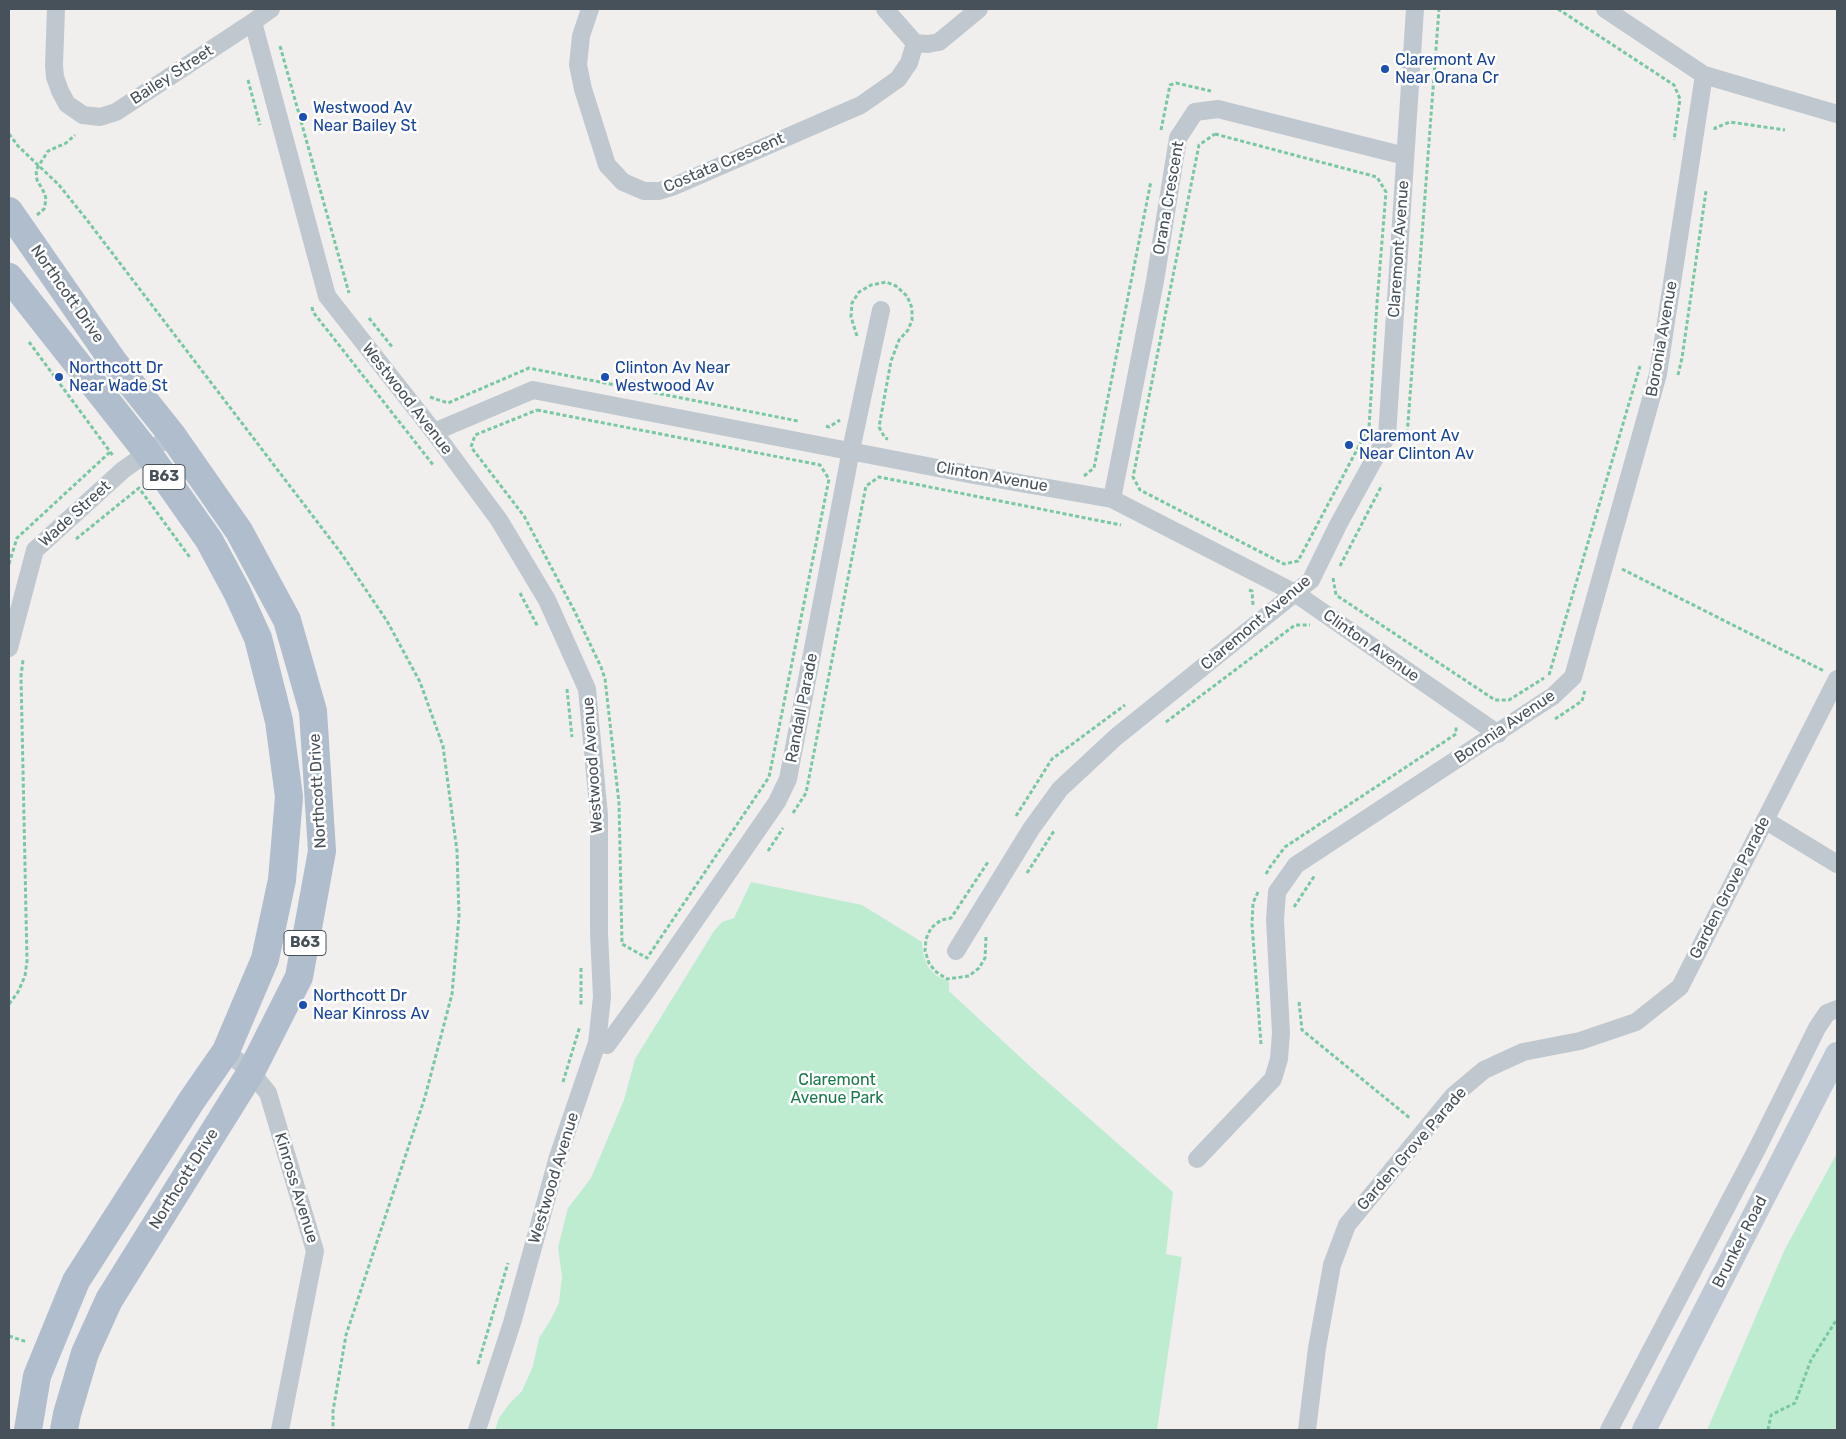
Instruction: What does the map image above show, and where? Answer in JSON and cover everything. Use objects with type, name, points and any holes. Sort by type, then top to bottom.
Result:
[{"type":"main road","name":"Northcott Drive","points":[[9,211],[113,361],[172,435],[240,531],[287,620],[314,711],[322,851],[298,977],[251,1072],[109,1300],[85,1353],[64,1430]]},
{"type":"main road","name":"Northcott Drive","points":[[9,277],[146,452],[209,540],[237,592],[258,638],[278,721],[289,798],[282,880],[265,959],[226,1051],[192,1100],[76,1281],[37,1376],[28,1430]]},
{"type":"main road","name":"Brunker Road","points":[[1644,1430],[1837,1054]]},
{"type":"street","name":"Bailey Street","points":[[56,9],[55,77],[60,91],[68,104],[83,115],[100,117],[116,112],[271,9]]},
{"type":"street","name":"Costata Crescent","points":[[590,9],[581,36],[578,65],[583,89],[607,165],[623,182],[644,191],[659,191],[672,187],[861,105],[898,79],[909,63],[915,43]]},
{"type":"street","points":[[884,9],[915,43],[928,44],[939,42],[979,9]]},
{"type":"street","name":"Claremont Avenue","points":[[956,951],[1031,829],[1060,790],[1116,737],[1311,580],[1338,525],[1387,436],[1415,9]]},
{"type":"street","points":[[1605,9],[1704,75],[1837,114]]},
{"type":"street","name":"Westwood Avenue","points":[[253,22],[327,296],[434,432],[500,520],[547,600],[587,689],[599,815],[599,933],[602,997],[597,1043],[558,1157],[512,1323],[476,1430]]},
{"type":"street","name":"Boronia Avenue","points":[[1197,1160],[1273,1079],[1279,1059],[1281,1034],[1275,920],[1277,892],[1296,865],[1554,696],[1573,677],[1658,374],[1704,75]]},
{"type":"street","name":"Orana Crescent","points":[[1112,499],[1155,282],[1178,138],[1195,112],[1218,108],[1405,156]]},
{"type":"street","name":"Randall Parade","points":[[597,1043],[607,1045],[647,990],[777,802],[788,779],[881,310]]},
{"type":"street","name":"Clinton Avenue","points":[[434,432],[533,390],[974,475],[1112,499],[1295,593],[1498,734]]},
{"type":"street","name":"Wade Street","points":[[17,650],[35,550],[123,470],[172,435]]},
{"type":"street","name":"Garden Grove Parade","points":[[1307,1430],[1317,1348],[1332,1265],[1347,1225],[1453,1096],[1484,1070],[1523,1052],[1580,1041],[1636,1022],[1680,987],[1765,820],[1833,676]]},
{"type":"street","points":[[1765,820],[1837,864]]},
{"type":"street","points":[[1609,1430],[1758,1147],[1817,1028],[1828,1014],[1837,1009]]},
{"type":"street","name":"Kinross Avenue","points":[[226,1051],[251,1072],[268,1093],[315,1251],[280,1430]]},
{"type":"path","points":[[1403,444],[1407,436],[1438,9]]},
{"type":"path","points":[[1558,9],[1674,85],[1680,99],[1673,147]]},
{"type":"path","points":[[280,46],[348,292],[354,298]]},
{"type":"path","points":[[247,76],[262,132]]},
{"type":"path","points":[[1159,140],[1170,86],[1176,83],[1216,93]]},
{"type":"path","points":[[9,134],[18,146],[59,185],[87,220],[341,553],[387,621],[420,682],[443,746],[457,851],[459,916],[452,994],[425,1097],[346,1335],[333,1410],[333,1430]]},
{"type":"path","points":[[1216,134],[1377,177],[1386,192],[1369,427],[1298,561],[1284,564],[1140,490],[1133,478],[1199,145],[1216,134]]},
{"type":"path","points":[[36,216],[44,209],[46,200],[37,180],[36,170],[48,151],[66,143],[75,135]]},
{"type":"path","points":[[1081,478],[1094,468],[1152,179]]},
{"type":"path","points":[[855,344],[857,336],[851,316],[852,303],[859,292],[871,285],[886,282],[896,286],[907,296],[912,308],[912,320],[908,330],[899,340],[891,361],[879,427],[885,438],[895,440]]},
{"type":"path","points":[[311,303],[314,312],[436,467]]},
{"type":"path","points":[[364,312],[397,353]]},
{"type":"path","points":[[25,336],[115,458]]},
{"type":"path","points":[[1386,477],[1332,580],[1336,595],[1495,700],[1509,700],[1549,675],[1640,364]]},
{"type":"path","points":[[425,390],[431,398],[448,403],[529,368],[800,422]]},
{"type":"path","points":[[537,410],[820,465],[828,479],[769,777],[647,958],[622,944],[622,928],[619,803],[605,679],[574,610],[524,516],[471,447],[475,435],[537,410]]},
{"type":"path","points":[[819,425],[829,427],[841,419]]},
{"type":"path","points":[[9,564],[17,538],[110,452]]},
{"type":"path","points":[[790,818],[806,793],[866,486],[880,478],[1125,526]]},
{"type":"path","points":[[132,483],[137,489],[139,488],[195,563]]},
{"type":"path","points":[[71,543],[137,489]]},
{"type":"path","points":[[1621,569],[1833,676]]},
{"type":"path","points":[[1243,587],[1252,591],[1254,608]]},
{"type":"path","points":[[517,588],[539,630]]},
{"type":"path","points":[[1160,726],[1295,625],[1311,625]]},
{"type":"path","points":[[9,1004],[18,992],[25,976],[27,962],[21,676],[17,650]]},
{"type":"path","points":[[566,681],[572,739]]},
{"type":"path","points":[[1551,721],[1582,701],[1588,682]]},
{"type":"path","points":[[1011,824],[1052,759],[1132,700]]},
{"type":"path","points":[[1266,876],[1270,867],[1285,847],[1456,734],[1456,721]]},
{"type":"path","points":[[1023,880],[1058,825]]},
{"type":"path","points":[[768,851],[784,826]]},
{"type":"path","points":[[990,932],[986,938],[985,958],[979,968],[969,976],[947,978],[934,971],[929,963],[925,951],[926,939],[931,928],[941,920],[951,918],[991,856]]},
{"type":"path","points":[[1291,912],[1314,875],[1323,869]]},
{"type":"path","points":[[1262,885],[1253,903],[1252,924],[1262,1050]]},
{"type":"path","points":[[581,960],[582,1009]]},
{"type":"path","points":[[1299,1000],[1302,1030],[1425,1130]]},
{"type":"path","points":[[563,1083],[582,1018]]},
{"type":"path","points":[[476,1369],[510,1257]]},
{"type":"path","points":[[1768,1430],[1771,1415],[1795,1402],[1811,1360],[1837,1319]]},
{"type":"path","points":[[9,1336],[30,1343],[28,1349]]},
{"type":"green space","name":"Claremont Avenue Park","points":[[751,882],[862,905],[922,942],[923,954],[928,967],[937,976],[949,982],[949,991],[1034,1070],[1173,1192],[1166,1254],[1182,1257],[1157,1430],[495,1430],[499,1418],[522,1391],[533,1366],[539,1338],[559,1303],[562,1277],[558,1248],[568,1208],[591,1178],[624,1100],[635,1059],[714,931],[722,922],[734,918]]},
{"type":"green space","points":[[1837,1153],[1837,1430],[1707,1430],[1785,1249]]},
{"type":"place","name":"Claremont Av Near Orana Cr","points":[[1385,69]]},
{"type":"place","name":"Westwood Av Near Bailey St","points":[[303,117]]},
{"type":"place","name":"Northcott Dr Near Wade St","points":[[59,377]]},
{"type":"place","name":"Clinton Av Near Westwood Av","points":[[605,377]]},
{"type":"place","name":"Claremont Av Near Clinton Av","points":[[1349,445]]},
{"type":"place","name":"Northcott Dr Near Kinross Av","points":[[303,1005]]}]
